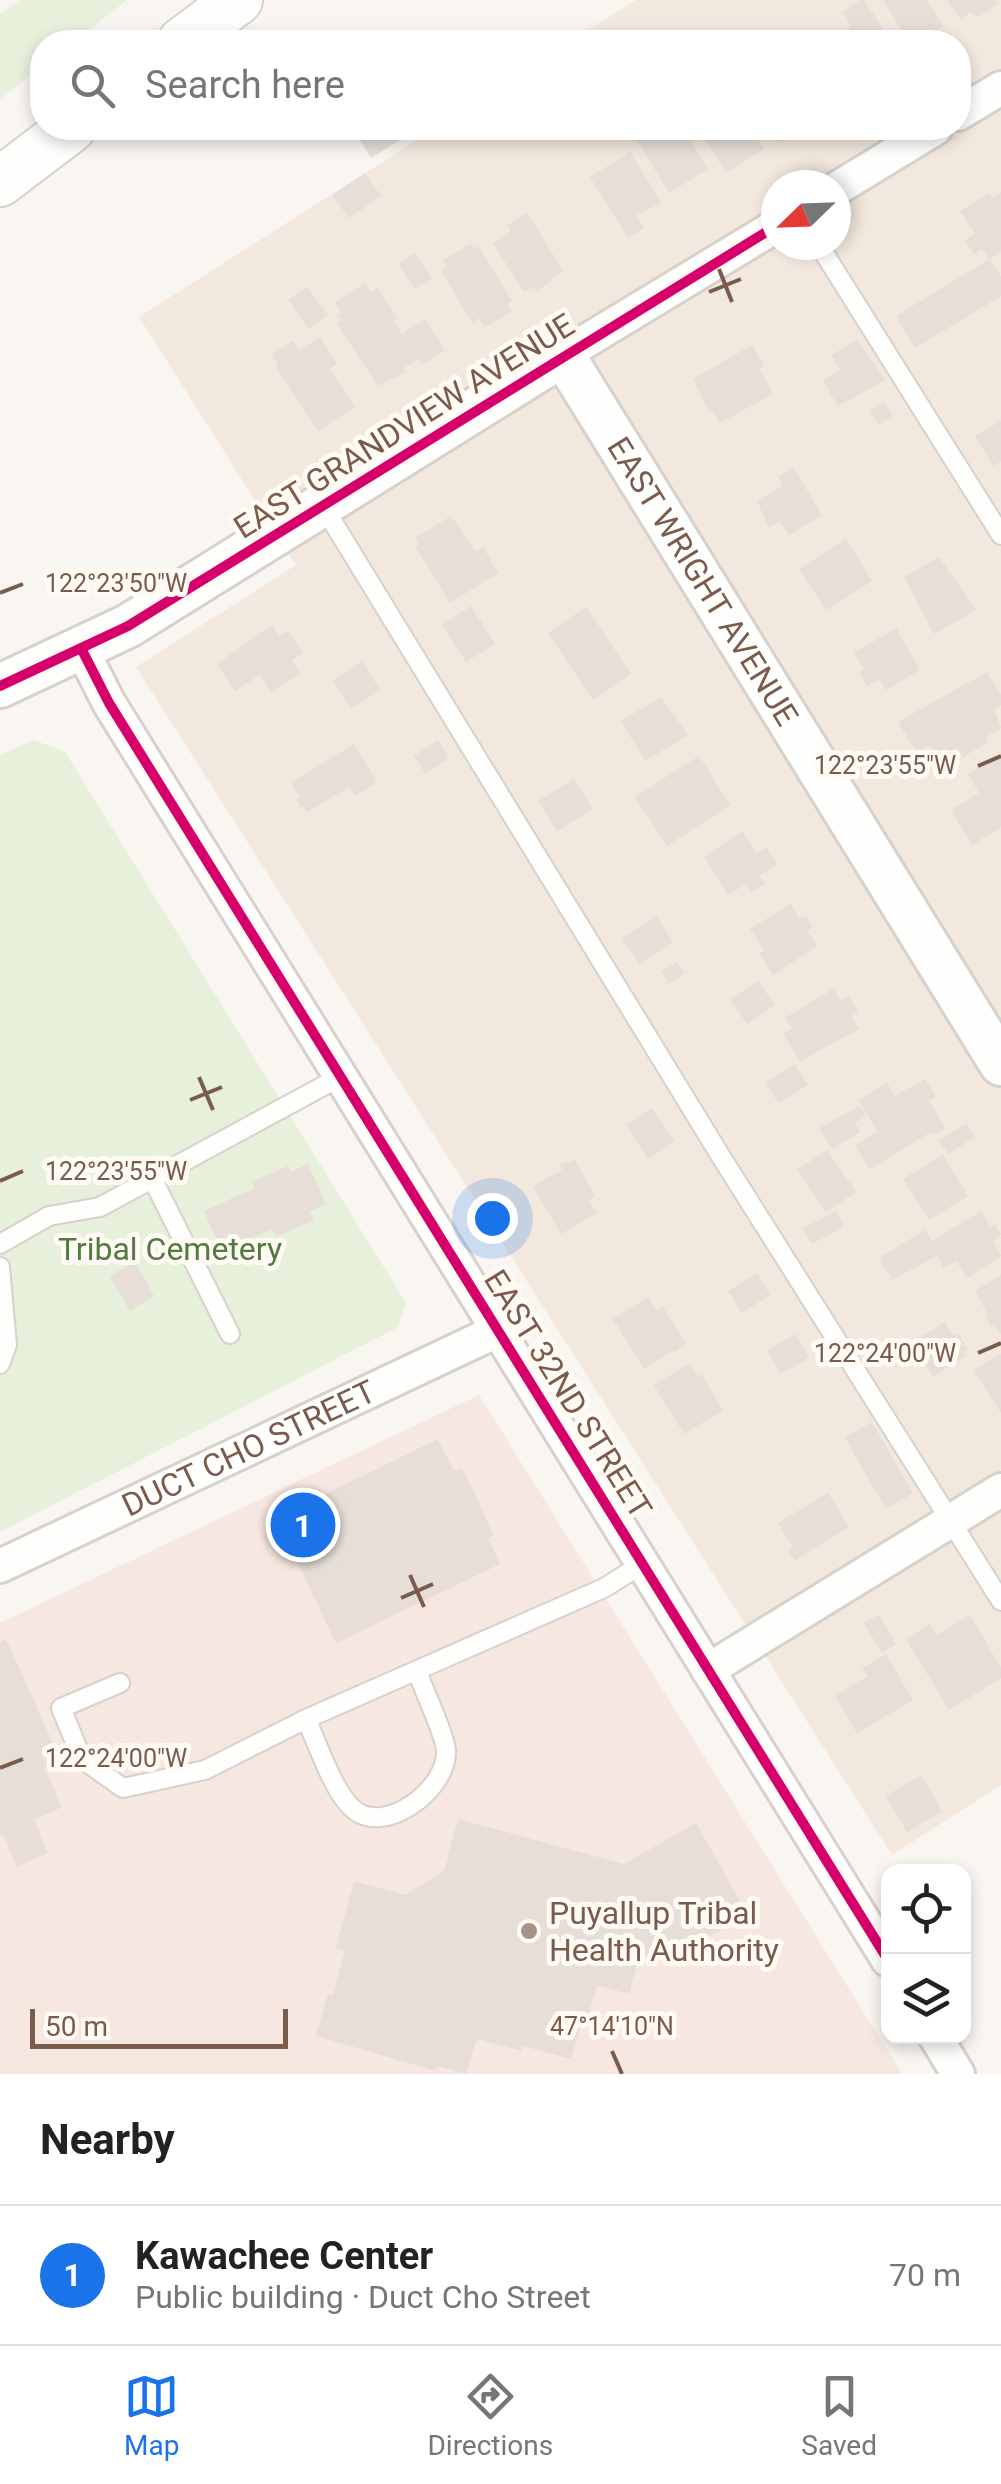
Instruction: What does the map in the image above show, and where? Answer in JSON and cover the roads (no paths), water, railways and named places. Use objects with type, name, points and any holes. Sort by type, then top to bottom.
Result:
[{"type":"main road","points":[[198,30],[238,0]]},
{"type":"main road","points":[[0,182],[54,140]]},
{"type":"street","points":[[971,106],[1001,88]]},
{"type":"street","points":[[851,180],[916,140]]},
{"type":"street","name":"EAST GRANDVIEW AVENUE","points":[[0,686],[114,634],[219,572],[562,355],[761,235]]},
{"type":"street","name":"EAST WRIGHT AVENUE","points":[[562,355],[1001,1064]]},
{"type":"street","name":"EAST 32ND STREET","points":[[82,650],[109,703],[884,1954]]},
{"type":"street","name":"DUCT CHO STREET","points":[[0,1566],[499,1330]]},
{"type":"street","points":[[708,1670],[1001,1490]]},
{"type":"street","points":[[940,2044],[958,2074]]},
{"type":"lane","points":[[828,260],[1001,535]]},
{"type":"lane","points":[[323,505],[720,1155],[1001,1601]]},
{"type":"lane","points":[[0,1244],[49,1216],[100,1207],[340,1076]]},
{"type":"lane","points":[[152,1178],[230,1334]]},
{"type":"lane","points":[[0,1267],[7,1345],[0,1364]]},
{"type":"lane","points":[[120,1683],[61,1708],[82,1758],[123,1788],[205,1770],[306,1719],[604,1588],[644,1563]]},
{"type":"lane","points":[[306,1719],[342,1795],[354,1810],[370,1817],[414,1806],[436,1782],[446,1752],[417,1671]]},
{"type":"place","name":"Kawachee Center","points":[[303,1525]]},
{"type":"place","name":"Puyallup Tribal Health Authority","points":[[529,1931]]},
{"type":"park label","name":"Tribal Cemetery","points":[[170,1249]]}]
